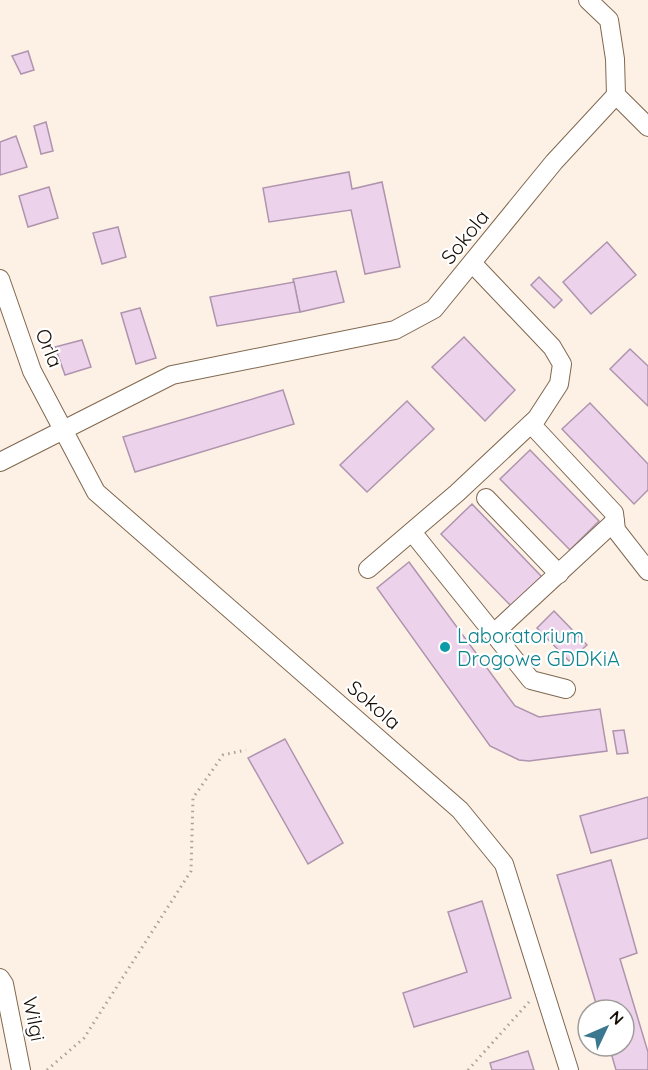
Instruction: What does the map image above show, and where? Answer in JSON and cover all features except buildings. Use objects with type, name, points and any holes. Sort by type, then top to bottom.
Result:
[{"type":"street","points":[[588,0],[609,20],[615,58],[616,95],[648,128]]},
{"type":"street","name":"Sokola","points":[[0,462],[172,375],[395,330],[434,309],[554,162],[616,95]]},
{"type":"street","points":[[368,569],[531,424],[559,384],[562,364],[552,346],[472,264]]},
{"type":"street","name":"Orla","points":[[0,279],[32,371],[65,430]]},
{"type":"street","points":[[531,424],[614,513],[616,530],[648,571]]},
{"type":"street","name":"Sokola","points":[[65,430],[96,492],[115,511],[460,810],[504,864],[570,1070]]},
{"type":"street","points":[[486,498],[559,574]]},
{"type":"street","points":[[494,633],[615,521]]},
{"type":"street","points":[[411,532],[531,680],[566,689]]},
{"type":"street","name":"Wilgi","points":[[0,978],[4,984],[21,1070]]},
{"type":"path","points":[[47,1070],[84,1038],[191,872],[193,798],[223,755],[246,750]]},
{"type":"path","points":[[468,1070],[543,987]]},
{"type":"place","name":"Laboratorium Drogowe GDDKiA","points":[[445,647]]}]
